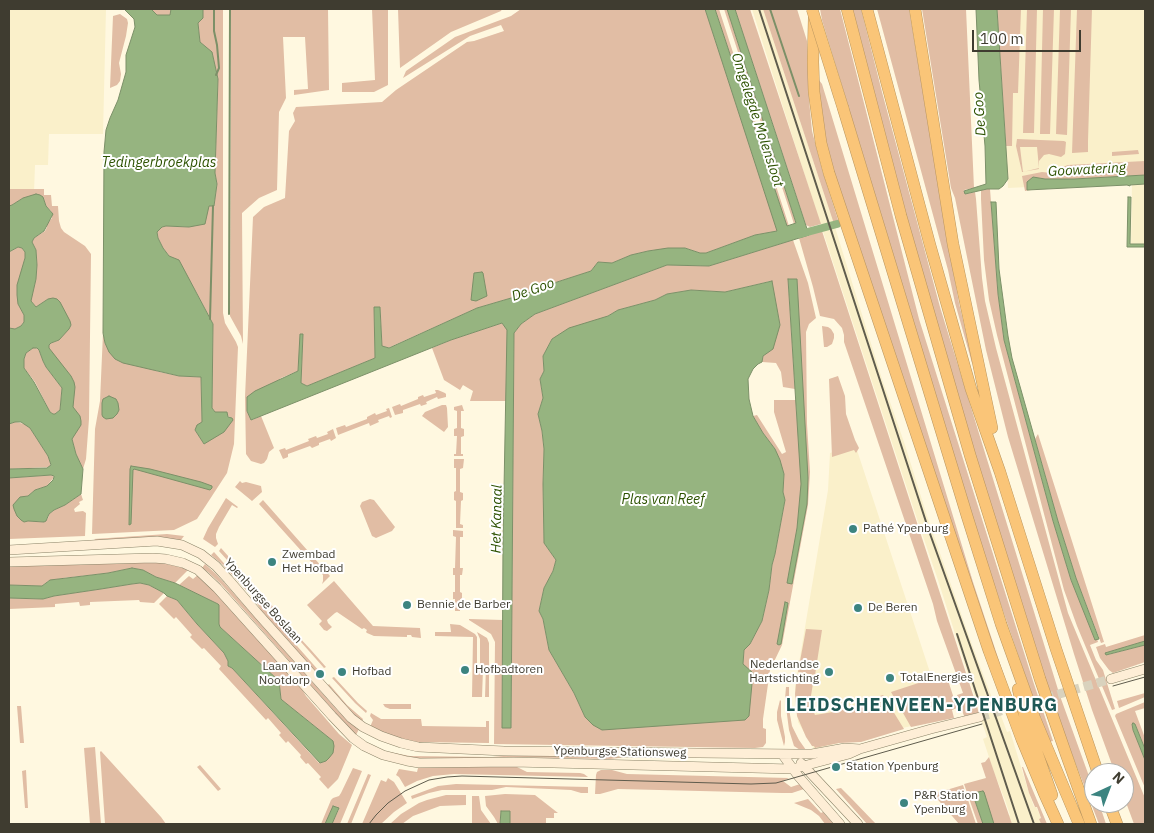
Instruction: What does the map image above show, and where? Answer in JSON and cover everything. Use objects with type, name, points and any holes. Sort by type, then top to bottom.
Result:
[{"type":"highway","points":[[813,9],[1001,624],[1038,726],[1079,824]]},
{"type":"highway","points":[[813,9],[814,92],[821,143],[829,173],[992,660],[1028,756],[1058,824]]},
{"type":"highway","points":[[847,9],[904,226],[970,455],[1040,679],[1091,824]]},
{"type":"highway","points":[[867,9],[971,389],[1095,763]]},
{"type":"highway","points":[[915,9],[953,244],[1000,472]]},
{"type":"highway","points":[[1001,624],[1026,721],[1063,824]]},
{"type":"main road","name":"Ypenburgse Boslaan","points":[[9,550],[157,542],[182,545],[201,554],[228,578],[258,615],[350,718],[381,736]]},
{"type":"main road","name":"Ypenburgse Boslaan","points":[[9,562],[153,558],[183,563],[191,567],[203,574],[217,588],[345,730],[361,744],[375,752]]},
{"type":"main road","points":[[1111,679],[1145,669]]},
{"type":"main road","points":[[860,749],[980,717]]},
{"type":"main road","name":"Ypenburgse Stationsweg","points":[[381,736],[418,747],[504,751],[812,754],[845,748],[860,749]]},
{"type":"main road","name":"Ypenburgse Stationsweg","points":[[375,752],[397,760],[419,763],[514,762],[792,769],[849,754],[860,749]]},
{"type":"main road","points":[[782,754],[792,769],[840,824]]},
{"type":"main road","points":[[796,754],[803,766],[858,824]]},
{"type":"shaded area","points":[[9,9],[106,9],[103,134],[49,134],[48,165],[35,165],[34,193],[9,193]]},
{"type":"shaded area","points":[[151,9],[171,9],[171,15],[157,15]]},
{"type":"shaded area","points":[[203,9],[223,9],[223,313],[225,323],[238,347],[234,444],[227,473],[197,519],[174,530],[92,534],[95,429],[100,401],[103,333],[105,343],[134,365],[179,376],[201,377],[202,422],[195,430],[204,444],[232,418],[215,412],[212,408],[213,324],[196,292],[163,248],[157,232],[166,226],[189,227],[209,206],[214,206],[217,184],[215,173],[218,80],[212,53],[200,42],[198,23],[203,18]]},
{"type":"shaded area","points":[[231,9],[328,9],[329,90],[294,95],[294,90],[308,89],[305,37],[283,37],[286,98],[279,112],[277,190],[259,198],[242,213],[243,344],[241,336],[230,316]]},
{"type":"shaded area","points":[[372,9],[388,9],[388,85],[374,92],[342,92],[342,83],[375,80]]},
{"type":"shaded area","points":[[398,9],[502,9],[451,32],[400,68]]},
{"type":"shaded area","points":[[521,9],[705,9],[778,231],[755,235],[706,253],[685,248],[648,251],[631,255],[612,263],[598,262],[591,271],[535,291],[477,308],[388,348],[382,346],[380,307],[374,307],[375,358],[307,386],[301,383],[303,334],[298,371],[281,378],[247,411],[252,420],[261,416],[274,448],[269,452],[264,463],[251,461],[246,454],[245,397],[253,217],[264,207],[285,198],[289,131],[295,121],[293,113],[296,107],[382,102],[396,90],[467,42],[504,31],[501,25],[470,36],[403,78],[406,71],[455,37],[511,16]]},
{"type":"shaded area","points":[[715,9],[719,9],[789,226],[787,227]]},
{"type":"shaded area","points":[[724,9],[727,9],[796,223],[794,224]]},
{"type":"shaded area","points":[[735,9],[750,9],[821,224],[810,227],[806,225]]},
{"type":"shaded area","points":[[752,9],[763,9],[927,516],[992,698],[997,705],[1007,732],[1010,731],[1029,793],[1034,807],[1036,806],[1041,818],[1039,819],[1041,824],[1010,824],[1008,816],[1010,815],[983,739],[987,737],[976,705],[977,703]]},
{"type":"shaded area","points":[[763,9],[797,9],[807,41],[812,131],[839,223],[834,224]]},
{"type":"shaded area","points":[[820,9],[840,9],[919,319],[1053,741],[1049,742],[987,564]]},
{"type":"shaded area","points":[[851,9],[861,9],[940,307],[1060,696],[1084,763],[1084,785],[1056,713],[931,310]]},
{"type":"shaded area","points":[[877,9],[909,9],[959,303],[973,363],[955,303],[948,270]]},
{"type":"shaded area","points":[[922,9],[966,9],[974,188],[964,190],[965,194],[975,192],[985,301],[1068,613],[1130,763],[1111,763],[1074,654],[1008,437],[986,350],[955,198],[951,188]]},
{"type":"shaded area","points":[[997,9],[1021,9],[1018,93],[1013,93],[1012,146],[1006,146]]},
{"type":"shaded area","points":[[999,9],[1145,9],[1145,244],[1131,244],[1132,182],[1008,188]]},
{"type":"shaded area","points":[[1027,9],[1037,9],[1034,133],[1023,133]]},
{"type":"shaded area","points":[[1043,9],[1054,9],[1050,134],[1040,134]]},
{"type":"shaded area","points":[[1060,9],[1071,9],[1067,135],[1056,134]]},
{"type":"shaded area","points":[[1077,9],[1092,9],[1088,152],[1072,153]]},
{"type":"shaded area","points":[[120,14],[127,19],[128,23],[119,63],[120,81],[117,85],[110,88],[113,16]]},
{"type":"shaded area","points":[[815,75],[822,84],[973,582],[1014,706],[960,559],[823,138]]},
{"type":"shaded area","points":[[1017,139],[1066,142],[1065,154],[1061,157],[1049,154],[1044,155],[1039,161],[1039,168],[1037,147],[1020,147],[1023,172],[1016,146]]},
{"type":"shaded area","points":[[1138,150],[1139,154],[1112,156],[1112,152]]},
{"type":"shaded area","points":[[1145,161],[1145,175],[1074,179],[1033,177],[1027,182],[1027,190],[1031,190],[1025,191],[1022,176],[1042,172],[1051,173],[1068,165]]},
{"type":"shaded area","points":[[9,189],[44,189],[44,195],[51,195],[52,206],[58,206],[61,228],[85,246],[91,254],[89,419],[86,459],[83,469],[72,439],[73,404],[49,348],[49,345],[59,340],[71,325],[48,299],[36,307],[31,301],[37,265],[36,250],[32,242],[34,238],[45,231],[47,224],[52,218],[51,211],[46,206],[43,197],[23,198],[9,206]]},
{"type":"shaded area","points":[[990,189],[998,294],[1004,340],[1071,580],[1095,639],[1098,642],[1090,645],[1096,660],[1103,670],[1115,709],[1112,710],[1064,590],[997,335],[989,300],[984,260],[981,199],[981,190]]},
{"type":"shaded area","points":[[822,231],[979,713],[964,716],[957,695],[963,693],[937,621],[933,604],[844,342],[842,328],[834,319],[820,316],[799,238]]},
{"type":"shaded area","points":[[793,240],[808,283],[816,318],[809,324],[806,332],[807,424],[810,472],[808,505],[782,645],[770,670],[763,719],[763,728],[766,729],[766,743],[763,747],[755,748],[494,744],[495,642],[491,634],[469,619],[503,620],[502,728],[511,728],[514,333],[521,324],[535,314],[667,265],[709,266]],"holes":[[[788,279],[804,422],[797,421],[796,400],[774,400],[774,412],[786,452],[782,454],[757,415],[753,416],[775,449],[784,474],[783,492],[785,500],[762,621],[750,644],[744,650],[743,664],[585,717],[574,693],[549,650],[543,619],[539,611],[544,588],[553,571],[556,560],[544,543],[544,449],[538,414],[543,398],[540,379],[544,371],[543,356],[552,339],[618,310],[655,300],[667,294],[691,290],[725,292],[771,281],[780,325],[763,356],[762,362],[776,363],[781,372],[783,387],[795,389]]]},
{"type":"shaded area","points":[[18,247],[22,248],[25,252],[18,304],[24,315],[24,322],[15,329],[9,328],[9,252]]},
{"type":"shaded area","points":[[502,323],[508,330],[506,401],[470,401],[473,391],[463,385],[460,390],[444,380],[432,348]]},
{"type":"shaded area","points":[[822,326],[831,329],[834,334],[832,344],[827,347],[824,347]]},
{"type":"shaded area","points":[[33,348],[39,350],[46,367],[62,388],[60,410],[55,414],[50,412],[35,382],[24,368],[26,353]]},
{"type":"shaded area","points":[[838,376],[845,396],[846,414],[859,448],[856,453],[854,450],[832,457],[829,379]]},
{"type":"shaded area","points":[[435,390],[445,393],[446,397],[438,399],[437,397],[426,402],[427,404],[421,406],[420,404],[395,415],[392,407],[400,404],[401,406],[423,395],[424,397],[436,393]]},
{"type":"shaded area","points":[[446,405],[447,408],[448,427],[444,432],[422,416],[425,412]]},
{"type":"shaded area","points":[[462,405],[464,411],[461,411],[461,428],[464,429],[464,436],[461,437],[461,454],[463,456],[454,456],[456,454],[457,436],[454,436],[454,429],[457,428],[457,411],[454,410],[454,407]]},
{"type":"shaded area","points":[[389,408],[392,417],[390,418],[389,416],[378,420],[379,422],[370,426],[369,423],[338,435],[336,428],[345,425],[346,427],[367,419],[367,417],[375,413],[376,415],[387,411],[386,409]]},
{"type":"shaded area","points":[[15,422],[25,424],[30,428],[48,456],[50,467],[9,469],[9,424]]},
{"type":"shaded area","points":[[333,429],[336,438],[331,441],[330,439],[312,448],[310,446],[288,454],[288,457],[283,459],[279,450],[285,448],[286,450],[309,441],[308,439],[328,434],[327,432]]},
{"type":"shaded area","points":[[1038,434],[1104,642],[1101,643],[1076,578],[1058,521],[1035,439]]},
{"type":"shaded area","points":[[855,444],[945,718],[814,749],[798,722],[795,687],[828,490],[830,453]]},
{"type":"shaded area","points":[[454,459],[464,459],[463,468],[460,469],[460,492],[463,493],[463,500],[461,501],[460,524],[463,525],[463,528],[456,528],[454,492],[456,491],[456,468],[454,468]]},
{"type":"shaded area","points":[[51,475],[54,477],[47,486],[35,490],[24,497],[24,522],[44,522],[54,510],[81,494],[83,500],[74,509],[75,512],[83,511],[86,513],[85,536],[9,539],[9,478]]},
{"type":"shaded area","points":[[240,481],[261,486],[262,492],[252,501],[235,487]]},
{"type":"shaded area","points":[[226,498],[238,507],[232,505],[219,527],[216,534],[218,544],[215,547],[203,539]]},
{"type":"shaded area","points":[[370,499],[374,500],[395,527],[392,531],[376,538],[372,536],[360,506],[362,502]]},
{"type":"shaded area","points":[[263,500],[330,576],[322,584],[323,575],[259,504]]},
{"type":"shaded area","points":[[453,530],[463,531],[463,537],[460,537],[460,568],[463,568],[462,575],[460,575],[462,599],[460,599],[460,611],[455,611],[455,599],[453,599],[453,592],[455,592],[453,568],[455,568],[456,537],[453,536]]},
{"type":"shaded area","points":[[167,534],[184,536],[181,540],[176,541],[99,542],[94,539]]},
{"type":"shaded area","points":[[221,548],[283,618],[281,620],[219,551]]},
{"type":"shaded area","points":[[214,552],[320,672],[318,674],[264,616],[255,600],[223,565],[211,555]]},
{"type":"shaded area","points":[[150,560],[189,569],[175,583],[156,577],[143,570],[132,568],[48,581],[42,586],[9,585],[9,564]]},
{"type":"shaded area","points":[[205,564],[229,588],[339,712],[359,729],[356,735],[221,584],[202,568]]},
{"type":"shaded area","points":[[199,574],[298,682],[306,696],[339,734],[352,745],[338,779],[328,789],[319,779],[321,777],[308,763],[306,764],[300,757],[301,755],[288,741],[286,743],[279,735],[281,733],[268,718],[266,720],[219,669],[221,666],[204,648],[202,649],[190,637],[192,635],[176,617],[174,619],[159,604],[167,596],[177,600],[224,653],[228,666],[232,668],[319,763],[326,761],[329,758],[333,741],[281,699],[279,681],[220,627],[219,605],[179,585],[189,576],[193,579]]},
{"type":"shaded area","points":[[334,581],[373,626],[420,628],[421,638],[412,637],[411,635],[407,635],[407,637],[374,636],[337,612],[327,620],[332,627],[327,631],[324,630],[319,624],[322,621],[307,605]]},
{"type":"shaded area","points":[[140,583],[149,585],[164,593],[154,603],[140,602],[139,600],[90,602],[90,605],[80,606],[79,602],[55,604],[55,607],[9,609],[9,598],[43,599]]},
{"type":"shaded area","points":[[286,623],[326,667],[324,668]]},
{"type":"shaded area","points":[[450,624],[460,625],[477,637],[477,668],[483,669],[482,697],[472,697],[473,637],[435,636],[435,632],[451,632]]},
{"type":"shaded area","points":[[806,629],[822,630],[815,675],[798,672]]},
{"type":"shaded area","points":[[477,632],[487,638],[489,643],[489,697],[485,697],[486,666],[480,665],[480,639]]},
{"type":"shaded area","points":[[1145,635],[1145,641],[1106,653],[1107,655],[1145,645],[1145,662],[1113,673],[1100,658],[1096,647],[1105,644],[1106,647]]},
{"type":"shaded area","points":[[797,674],[814,677],[810,702],[815,715],[839,711],[883,695],[904,729],[861,742],[839,743],[815,748],[806,737],[797,716],[795,694]]},
{"type":"shaded area","points":[[946,674],[957,708],[952,710],[954,718],[911,727],[891,692]]},
{"type":"shaded area","points":[[334,677],[367,711],[366,713],[332,678]]},
{"type":"shaded area","points":[[329,684],[347,705],[363,719],[362,722],[338,700]]},
{"type":"shaded area","points":[[786,687],[789,687],[789,709],[792,726],[806,750],[800,750],[794,746],[789,730],[785,699]]},
{"type":"shaded area","points":[[1145,693],[1145,697],[1119,708],[1117,701]]},
{"type":"shaded area","points":[[780,700],[785,737],[784,746],[777,720]]},
{"type":"shaded area","points":[[1145,702],[1145,708],[1135,711],[1145,738],[1145,749],[1135,724],[1132,725],[1145,760],[1145,788],[1115,716]]},
{"type":"shaded area","points":[[383,704],[411,704],[411,709],[390,709]]},
{"type":"shaded area","points":[[17,706],[21,706],[24,743],[20,743]]},
{"type":"shaded area","points":[[371,713],[381,719],[421,719],[422,726],[486,727],[486,721],[489,721],[489,743],[416,742],[399,739],[370,727],[373,720],[370,716]]},
{"type":"shaded area","points":[[95,747],[101,824],[90,824],[84,748]]},
{"type":"shaded area","points":[[101,751],[161,817],[166,824],[105,824]]},
{"type":"shaded area","points":[[389,752],[410,756],[492,757],[515,755],[611,757],[633,754],[759,758],[635,756],[610,759],[515,757],[492,760],[410,758]]},
{"type":"shaded area","points":[[989,757],[1012,824],[994,824],[982,791],[973,795],[983,824],[978,824],[964,784],[986,778],[981,763],[985,762]]},
{"type":"shaded area","points":[[200,765],[221,789],[218,791],[197,767]]},
{"type":"shaded area","points":[[433,766],[517,767],[527,772],[580,773],[588,777],[454,774],[433,776],[405,787],[396,775],[399,769],[417,772],[418,768]]},
{"type":"shaded area","points":[[1022,767],[1047,824],[1041,824],[1039,819],[1041,818],[1029,793]]},
{"type":"shaded area","points":[[353,768],[362,771],[340,824],[332,824],[339,809],[333,806],[325,824],[321,824],[331,800],[339,796]]},
{"type":"shaded area","points":[[26,770],[28,808],[25,808],[22,771]]},
{"type":"shaded area","points":[[601,770],[612,770],[627,774],[789,778],[783,781],[791,787],[800,784],[804,789],[792,793],[782,793],[618,789],[595,794],[596,775]]},
{"type":"shaded area","points":[[1134,772],[1145,798],[1145,824],[1134,824],[1130,813],[1134,813]]},
{"type":"shaded area","points":[[368,774],[371,775],[351,824],[347,824]]},
{"type":"shaded area","points":[[388,778],[394,782],[407,803],[381,824],[362,824],[381,780],[386,782]]},
{"type":"shaded area","points":[[456,784],[588,787],[588,793],[571,790],[506,787],[492,790],[442,790],[412,799],[411,796],[438,786]]},
{"type":"shaded area","points":[[963,785],[976,824],[959,824],[933,794]]},
{"type":"shaded area","points":[[841,788],[876,824],[867,824],[836,789]]},
{"type":"shaded area","points":[[505,794],[535,795],[558,813],[554,813],[554,818],[546,818],[546,824],[510,824],[510,811],[501,811],[500,824],[498,824],[486,806],[485,796]]},
{"type":"shaded area","points":[[446,795],[466,795],[466,805],[440,806],[413,816],[402,824],[390,824],[401,814],[419,803]]},
{"type":"shaded area","points":[[472,796],[479,796],[481,810],[491,824],[472,824]]},
{"type":"shaded area","points":[[808,799],[834,824],[825,824],[811,810],[794,803]]},
{"type":"shaded area","points":[[1095,813],[1102,813],[1106,824],[1099,824]]},
{"type":"water","name":"Tedingerbroekplas","points":[[124,9],[151,9],[157,15],[170,15],[171,9],[203,9],[203,18],[198,23],[200,42],[212,52],[218,79],[215,173],[217,184],[214,206],[209,206],[205,224],[189,227],[166,226],[157,232],[163,248],[169,256],[179,260],[213,324],[212,408],[215,412],[227,412],[228,417],[233,420],[224,432],[204,444],[195,430],[197,425],[202,422],[201,377],[179,376],[123,363],[115,359],[109,352],[103,333],[104,152],[106,130],[118,100],[126,72],[126,55],[135,27],[134,19]]},
{"type":"water","points":[[705,9],[715,9],[787,226],[796,223],[727,9],[735,9],[809,235],[709,266],[667,265],[535,314],[521,324],[514,333],[511,728],[502,728],[507,330],[502,323],[451,340],[251,420],[247,411],[247,397],[255,391],[298,371],[300,334],[303,334],[301,383],[307,386],[375,358],[374,307],[380,307],[382,346],[389,348],[477,308],[535,291],[591,271],[598,262],[612,263],[631,255],[668,248],[685,248],[706,253],[755,235],[777,231]]},
{"type":"water","points":[[976,9],[997,9],[1008,179],[999,189],[987,189],[965,194],[964,191],[986,184]]},
{"type":"water","points":[[1145,175],[1145,184],[1130,186],[1027,190],[1027,182],[1033,177],[1074,179]]},
{"type":"water","points":[[36,194],[40,195],[53,214],[44,231],[34,238],[32,242],[36,250],[37,265],[31,301],[36,307],[48,299],[57,299],[70,321],[69,329],[59,340],[51,343],[49,348],[74,382],[73,407],[80,416],[81,421],[81,425],[72,439],[83,469],[81,494],[54,510],[44,522],[24,522],[17,516],[13,505],[20,497],[28,496],[35,490],[47,486],[54,476],[9,478],[9,469],[47,468],[51,465],[48,456],[30,428],[21,422],[9,424],[9,328],[15,329],[24,322],[24,315],[18,304],[17,285],[25,252],[22,248],[18,247],[9,252],[9,206],[23,198]],"holes":[[[33,348],[37,348],[46,367],[62,388],[60,410],[55,414],[50,412],[24,368],[26,353]]]},
{"type":"water","points":[[1128,197],[1131,197],[1130,244],[1145,244],[1145,247],[1127,247]]},
{"type":"water","points":[[991,202],[996,202],[999,269],[1012,358],[1058,521],[1076,578],[1099,639],[1095,640],[1071,580],[1053,521],[1004,340],[998,294]]},
{"type":"water","points":[[482,272],[487,296],[476,301],[471,300],[474,273]]},
{"type":"water","points":[[788,279],[797,279],[808,478],[807,504],[792,584],[787,583],[797,528],[801,484]]},
{"type":"water","name":"Plas van Reef","points":[[772,281],[780,325],[773,349],[763,356],[762,362],[753,369],[748,379],[749,399],[753,416],[780,460],[784,474],[783,492],[785,500],[762,621],[750,644],[744,650],[743,664],[753,673],[749,716],[745,720],[602,730],[585,717],[574,693],[549,650],[543,619],[539,611],[544,588],[553,571],[556,560],[544,543],[544,449],[538,414],[543,398],[540,379],[544,371],[543,356],[552,339],[569,328],[608,316],[618,310],[655,300],[667,294],[691,290],[725,292]]},
{"type":"water","points":[[109,396],[116,399],[119,410],[113,418],[106,419],[102,415],[102,403],[103,399]]},
{"type":"water","points":[[131,466],[201,482],[212,486],[212,488],[210,490],[134,469],[131,524],[129,525]]},
{"type":"water","points":[[132,568],[143,570],[156,577],[175,583],[218,604],[220,627],[279,681],[281,699],[333,741],[333,753],[329,758],[320,763],[232,668],[228,666],[224,653],[177,600],[149,585],[132,584],[43,599],[9,598],[9,585],[42,586],[50,580]]},
{"type":"water","points":[[785,602],[788,603],[781,644],[779,645],[777,644]]},
{"type":"water","points":[[1145,641],[1145,645],[1106,655],[1105,653]]},
{"type":"water","points":[[1133,723],[1145,749],[1145,760],[1133,730]]},
{"type":"water","points":[[983,791],[994,824],[983,824],[973,795]]},
{"type":"water","points":[[333,806],[339,808],[332,824],[325,824]]},
{"type":"water","points":[[501,811],[510,811],[510,824],[500,824]]},
{"type":"waterway","points":[[214,9],[214,31],[219,68],[216,75]]},
{"type":"waterway","points":[[229,314],[230,9]]},
{"type":"waterway","points":[[770,9],[799,96]]},
{"type":"waterway","points":[[210,319],[213,206]]},
{"type":"waterway","name":"De Goo","points":[[800,234],[837,224]]},
{"type":"tunnel","points":[[980,717],[1111,679]]},
{"type":"tram line","points":[[1113,686],[1145,677]]},
{"type":"tram line","points":[[369,824],[388,803],[405,791],[429,780],[447,777],[776,783],[982,724]]},
{"type":"railway","points":[[759,9],[929,531],[1034,824]]},
{"type":"railway","points":[[957,634],[1019,824]]},
{"type":"place","name":"Pathé Ypenburg","points":[[853,529]]},
{"type":"place","name":"Zwembad Het Hofbad","points":[[272,562]]},
{"type":"place","name":"Bennie de Barber","points":[[407,605]]},
{"type":"place","name":"De Beren","points":[[858,608]]},
{"type":"place","name":"Hofbadtoren","points":[[465,670]]},
{"type":"place","name":"Hofbad","points":[[342,672]]},
{"type":"place","name":"Nederlandse Hartstichting","points":[[829,672]]},
{"type":"place","name":"Laan van Nootdorp","points":[[320,674]]},
{"type":"place","name":"TotalEnergies","points":[[890,678]]},
{"type":"place","name":"Station Ypenburg","points":[[836,767]]},
{"type":"place","name":"P&R Station Ypenburg","points":[[904,803]]},
{"type":"district","name":"LEIDSCHENVEEN-YPENBURG","points":[[922,706]]},
{"type":"water label","name":"Omgelegde Molensloot","points":[[757,120]]},
{"type":"water label","name":"Goowatering","points":[[1087,170]]},
{"type":"water label","name":"Het Kanaal","points":[[497,519]]}]
